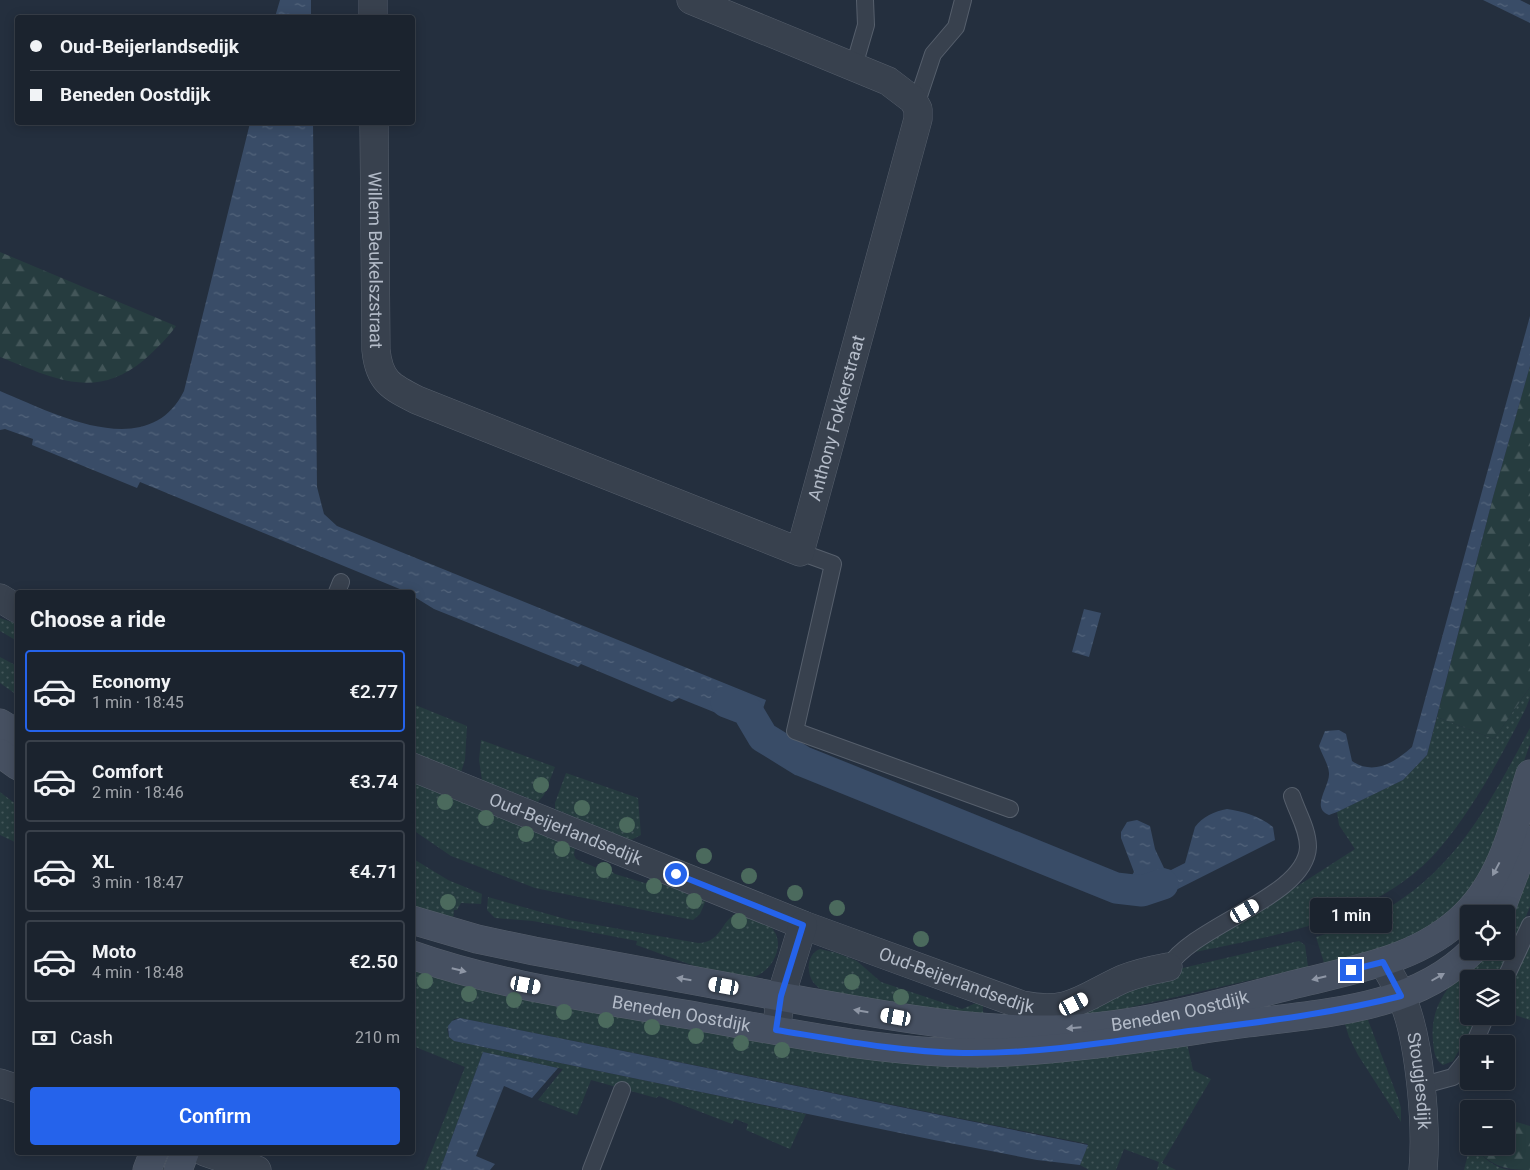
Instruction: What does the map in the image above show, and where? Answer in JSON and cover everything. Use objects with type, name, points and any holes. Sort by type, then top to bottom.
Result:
[{"type":"main road","points":[[0,723],[15,732]]},
{"type":"main road","points":[[0,753],[15,764]]},
{"type":"main road","points":[[1383,962],[1419,949],[1451,927],[1476,903],[1504,853],[1530,774]]},
{"type":"main road","points":[[1502,905],[1530,831]]},
{"type":"main road","name":"Beneden Oostdijk","points":[[415,921],[452,932],[526,949],[925,1022],[970,1028],[1069,1029],[1122,1022],[1183,1011],[1383,962]]},
{"type":"main road","name":"Beneden Oostdijk","points":[[415,956],[452,968],[501,980],[776,1030],[908,1050],[1002,1052],[1063,1048],[1300,1016],[1401,996]]},
{"type":"main road","points":[[1401,996],[1441,976],[1461,960]]},
{"type":"main road","points":[[147,1170],[153,1155]]},
{"type":"main road","points":[[178,1170],[184,1155]]},
{"type":"street","points":[[373,0],[373,15]]},
{"type":"street","points":[[691,0],[854,66],[895,85],[909,95],[916,105]]},
{"type":"street","name":"Anthony Fokkerstraat","points":[[800,552],[918,119],[916,105]]},
{"type":"street","name":"Willem Beukelszstraat","points":[[374,125],[376,350],[380,373],[396,389],[417,400],[800,552]]},
{"type":"street","points":[[0,598],[15,607]]},
{"type":"street","name":"Oud-Beijerlandsedijk","points":[[415,768],[803,925],[992,996],[1036,1008],[1063,1008],[1131,976],[1168,966]]},
{"type":"street","points":[[776,1030],[781,996],[803,925]]},
{"type":"street","name":"Stougjesdijk","points":[[1383,962],[1401,996],[1411,1028],[1420,1086],[1424,1138],[1423,1170]]},
{"type":"street","points":[[0,1083],[15,1088]]},
{"type":"street","points":[[214,1155],[257,1170]]},
{"type":"lane","points":[[854,66],[866,25],[865,0]]},
{"type":"lane","points":[[916,105],[933,54],[956,27],[963,0]]},
{"type":"lane","points":[[800,552],[832,564],[796,731],[1010,810]]},
{"type":"lane","points":[[1168,966],[1183,948],[1261,901],[1300,870],[1307,854],[1308,840],[1292,796]]},
{"type":"lane","points":[[1509,970],[1530,925]]},
{"type":"lane","points":[[1420,1086],[1443,1082],[1453,1077],[1460,1068]]},
{"type":"lane","points":[[590,1170],[622,1090]]},
{"type":"green space","points":[[0,252],[176,326],[165,340],[144,360],[126,373],[108,380],[91,383],[56,378],[0,357]]},
{"type":"green space","points":[[1530,366],[1530,687],[1494,739],[1437,717],[1493,497]]},
{"type":"green space","points":[[0,618],[15,623],[15,640],[0,631]]},
{"type":"green space","points":[[0,657],[15,665],[15,694],[0,683]]},
{"type":"green space","points":[[1530,687],[1530,698],[1525,710],[1475,800],[1439,849],[1415,873],[1388,892],[1327,920],[1261,938],[1195,952],[1194,949],[1231,929],[1355,849],[1339,825],[1337,812],[1403,780],[1427,755],[1437,717],[1494,739]]},
{"type":"green space","points":[[415,705],[467,726],[465,760],[461,772],[415,753]]},
{"type":"green space","points":[[1530,728],[1530,744],[1502,824],[1478,876],[1462,899],[1442,919],[1408,941],[1325,966],[1316,937],[1373,917],[1407,895],[1431,876],[1469,832],[1500,783]]},
{"type":"green space","points":[[481,740],[555,767],[544,795],[538,802],[482,780],[479,760]]},
{"type":"green space","points":[[566,773],[638,798],[641,835],[631,840],[555,809],[555,803]]},
{"type":"green space","points":[[415,783],[575,848],[574,855],[576,859],[597,868],[607,867],[615,874],[648,884],[654,879],[706,900],[700,914],[693,920],[535,888],[451,856],[415,831]]},
{"type":"green space","points":[[0,792],[15,803],[15,842],[0,835]]},
{"type":"green space","points":[[415,860],[448,880],[482,894],[481,904],[461,903],[457,910],[454,910],[453,921],[415,912]]},
{"type":"green space","points":[[1530,866],[1530,907],[1515,941],[1514,905]]},
{"type":"green space","points":[[488,897],[569,920],[698,943],[713,939],[729,919],[740,914],[768,925],[775,932],[778,940],[778,949],[770,965],[763,972],[755,976],[747,978],[723,975],[636,945],[637,941],[533,921],[495,918],[487,910]]},
{"type":"green space","points":[[1530,940],[1530,1020],[1515,1015],[1515,971]]},
{"type":"green space","points":[[1299,941],[1305,945],[1308,967],[1096,1015],[1075,1017],[1144,977]]},
{"type":"green space","points":[[820,949],[857,961],[881,982],[962,1009],[976,1003],[983,1005],[983,1012],[991,1021],[826,993],[813,982],[809,973],[810,959]]},
{"type":"green space","points":[[1475,960],[1506,960],[1502,970],[1464,970]]},
{"type":"green space","points":[[415,965],[778,1041],[1186,1039],[1193,1070],[1211,1079],[1162,1163],[1176,1170],[1157,1170],[1159,1162],[1124,1149],[1116,1170],[1089,1170],[1080,1165],[1088,1144],[460,1018],[454,1019],[447,1029],[449,1037],[454,1041],[806,1114],[790,1149],[746,1130],[748,1124],[735,1119],[732,1124],[659,1096],[656,1098],[591,1080],[577,1115],[538,1100],[563,1069],[483,1052],[440,1170],[424,1170],[465,1067],[415,1047]]},
{"type":"green space","points":[[1460,974],[1460,1025],[1473,1025],[1467,1035],[1460,1035],[1460,1048],[1453,1061],[1443,1065],[1436,1057],[1434,1051],[1433,1026],[1440,1001]]},
{"type":"green space","points":[[1365,1016],[1398,1098],[1401,1108],[1401,1122],[1358,1055],[1349,1037],[1343,1018]]},
{"type":"green space","points":[[1515,1122],[1530,1126],[1530,1170],[1506,1168],[1482,1155],[1515,1155]]},
{"type":"green space","points":[[1468,1155],[1482,1155],[1494,1164],[1509,1170],[1464,1170]]},
{"type":"water","points":[[280,0],[311,0],[311,15],[276,15]]},
{"type":"water","points":[[1483,0],[1520,0],[1530,5],[1530,23]]},
{"type":"water","points":[[250,125],[313,125],[317,487],[324,514],[337,526],[766,700],[756,729],[679,698],[672,702],[581,664],[578,667],[434,609],[415,597],[415,590],[402,590],[140,482],[137,488],[32,445],[33,439],[5,429],[0,430],[0,391],[72,420],[98,427],[124,429],[148,425],[168,413],[184,391]]},
{"type":"water","points":[[1530,316],[1530,366],[1493,497],[1427,755],[1403,780],[1329,815],[1321,807],[1322,796],[1329,778],[1326,762],[1319,746],[1325,731],[1339,730],[1346,734],[1352,761],[1368,767],[1376,767],[1391,762],[1412,747]]},
{"type":"water","points":[[1084,609],[1101,613],[1089,657],[1072,652]]},
{"type":"water","points":[[1227,809],[1251,815],[1268,823],[1273,827],[1275,840],[1154,901],[1140,902],[1119,895],[1134,872],[1121,838],[1121,832],[1127,822],[1137,820],[1150,826],[1155,849],[1164,868],[1171,870],[1185,863],[1195,827],[1198,823],[1209,815]]},
{"type":"water","points":[[460,1018],[1088,1145],[1080,1165],[1037,1160],[934,1140],[454,1041],[449,1037],[448,1026],[452,1021]]},
{"type":"water","points":[[483,1052],[558,1068],[532,1098],[504,1086],[476,1156],[495,1164],[490,1170],[440,1170]]},
{"type":"waterway","points":[[726,702],[747,710],[763,737],[802,761],[1116,888],[1142,891],[1163,884]]},
{"type":"route","points":[[676,874],[803,925],[781,996],[776,1030],[841,1041],[922,1051],[962,1053],[1063,1048],[1300,1016],[1401,996],[1383,962],[1351,970]]}]
